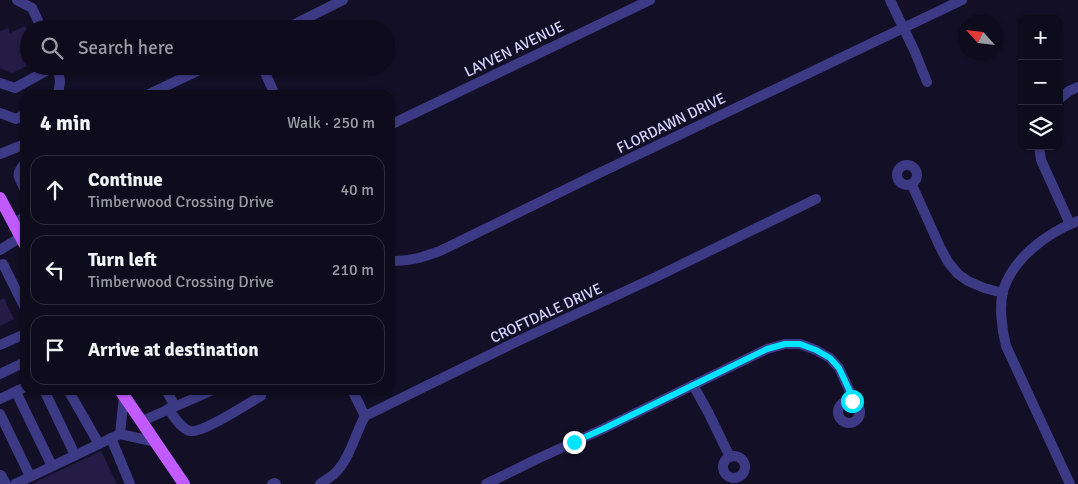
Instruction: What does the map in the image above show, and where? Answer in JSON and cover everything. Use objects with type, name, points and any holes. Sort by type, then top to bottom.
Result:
[{"type":"main road","points":[[0,198],[20,236]]},
{"type":"main road","points":[[123,395],[184,484]]},
{"type":"street","points":[[17,0],[32,8],[38,20]]},
{"type":"street","name":"LAYVEN AVENUE","points":[[395,123],[650,0]]},
{"type":"street","points":[[890,0],[904,27],[927,82]]},
{"type":"street","name":"FLORDAWN DRIVE","points":[[395,261],[408,261],[440,251],[962,0]]},
{"type":"street","points":[[302,20],[337,1]]},
{"type":"street","points":[[0,83],[15,88],[39,75]]},
{"type":"street","points":[[58,75],[60,82],[59,90]]},
{"type":"street","points":[[158,90],[189,75]]},
{"type":"street","points":[[266,75],[273,90]]},
{"type":"street","points":[[1063,96],[1078,87]]},
{"type":"street","points":[[0,113],[16,118],[20,116]]},
{"type":"street","points":[[0,154],[20,145]]},
{"type":"street","points":[[1040,150],[1041,160],[1074,222],[1047,238],[1026,254],[1012,272],[1003,292],[1002,329],[1006,346],[1070,484]]},
{"type":"street","points":[[912,184],[940,247],[948,262],[958,274],[968,282],[1003,292]]},
{"type":"street","name":"CROFTDALE DRIVE","points":[[365,416],[816,199]]},
{"type":"street","points":[[13,223],[20,220]]},
{"type":"street","points":[[0,250],[20,242]]},
{"type":"street","points":[[1,262],[20,298]]},
{"type":"street","points":[[0,346],[20,336]]},
{"type":"street","points":[[486,484],[767,349],[785,344],[800,344],[830,358],[839,368],[852,396],[852,401]]},
{"type":"street","points":[[0,374],[20,364]]},
{"type":"street","points":[[693,385],[730,457]]},
{"type":"street","points":[[0,399],[20,389]]},
{"type":"street","points":[[22,395],[52,466]]},
{"type":"street","points":[[46,395],[75,455]]},
{"type":"street","points":[[71,395],[99,444]]},
{"type":"street","points":[[122,395],[115,436],[130,484]]},
{"type":"street","points":[[168,395],[172,408],[183,427],[191,431],[199,430],[261,395]]},
{"type":"street","points":[[142,421],[202,395]]},
{"type":"street","points":[[320,484],[334,475],[343,465],[365,416],[354,395]]},
{"type":"street","points":[[0,414],[30,476]]},
{"type":"street","points":[[15,484],[115,436],[156,442]]},
{"type":"building","points":[[8,28],[10,33],[20,28],[20,69],[12,73],[0,68],[0,31]]},
{"type":"building","points":[[4,298],[14,319],[0,326],[0,300]]},
{"type":"building","points":[[101,451],[117,484],[32,484],[52,474]]},
{"type":"route","points":[[574,442],[767,349],[785,344],[800,344],[830,358],[839,368],[852,396],[852,401]]}]
